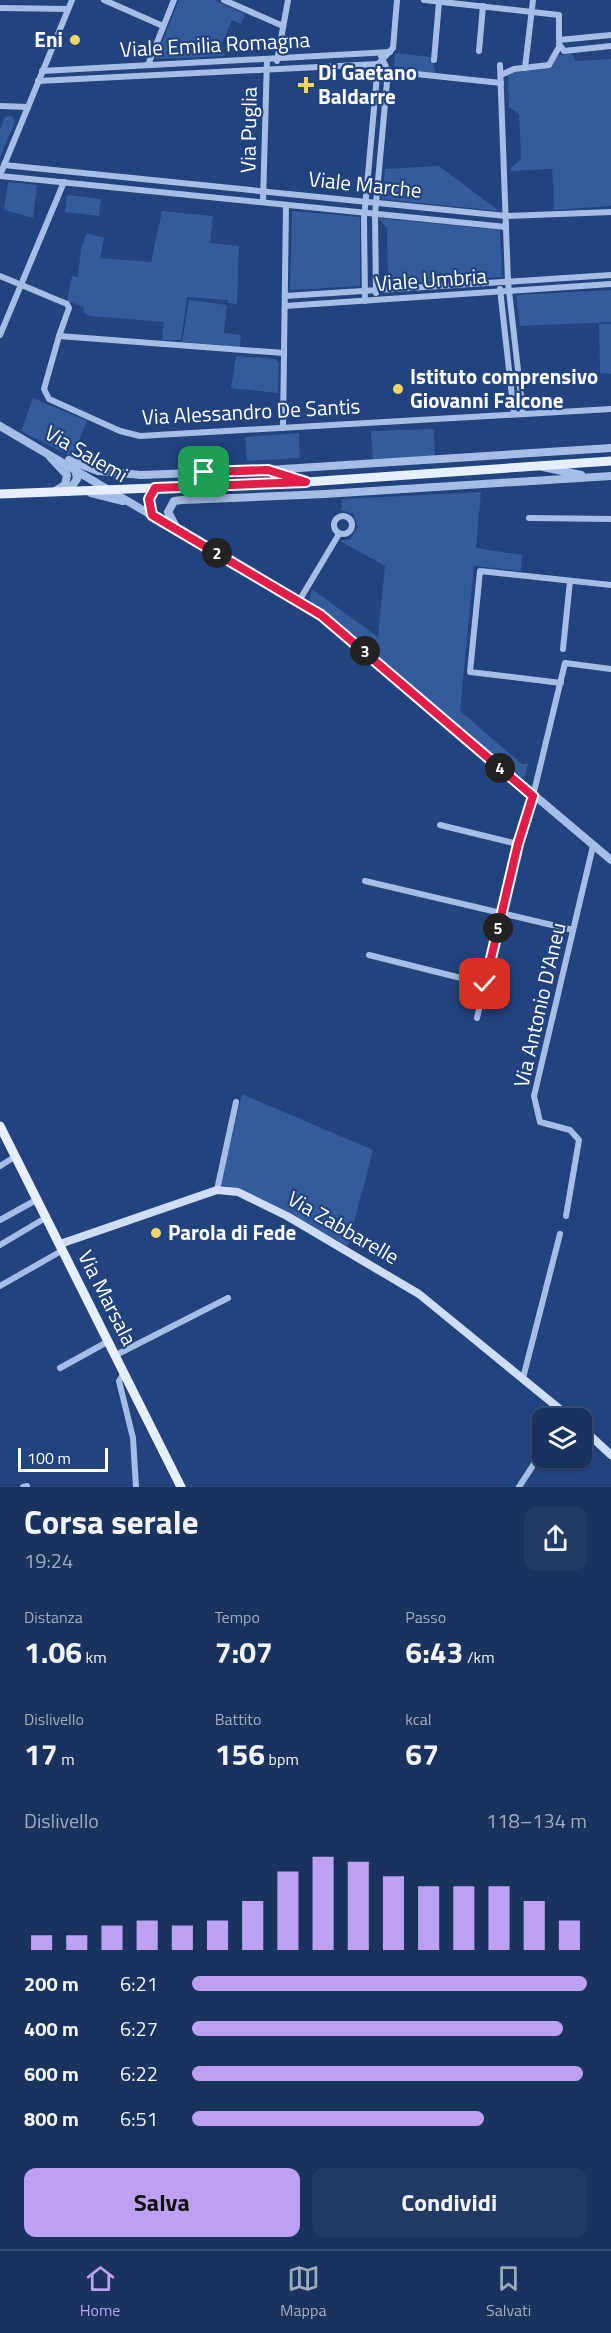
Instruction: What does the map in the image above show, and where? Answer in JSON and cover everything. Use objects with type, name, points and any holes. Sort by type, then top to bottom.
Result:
[{"type":"main road","points":[[0,494],[306,482],[611,461]]},
{"type":"main road","name":"Via Marsala","points":[[1,1130],[38,1199],[181,1487]]},
{"type":"main road","points":[[62,1247],[217,1190]]},
{"type":"main road","name":"Via Zabbarelle","points":[[217,1190],[238,1192],[287,1215],[419,1293],[557,1408]]},
{"type":"main road","points":[[592,1437],[611,1455]]},
{"type":"street","points":[[0,176],[72,0]]},
{"type":"street","points":[[104,0],[164,26]]},
{"type":"street","points":[[148,65],[174,0]]},
{"type":"street","points":[[224,0],[283,26]]},
{"type":"street","points":[[275,69],[288,0]]},
{"type":"street","points":[[364,301],[365,213],[380,61],[393,48],[397,0]]},
{"type":"street","points":[[388,71],[501,79],[514,69],[549,65],[559,44],[559,15],[424,0]]},
{"type":"street","points":[[525,68],[533,0]]},
{"type":"street","points":[[434,60],[440,2]]},
{"type":"street","points":[[479,51],[483,6]]},
{"type":"street","points":[[0,8],[68,9]]},
{"type":"street","points":[[559,44],[611,35]]},
{"type":"street","points":[[559,44],[564,51],[611,46]]},
{"type":"street","name":"Viale Emilia Romagna","points":[[42,70],[390,52]]},
{"type":"street","points":[[375,53],[388,71],[375,214],[376,300]]},
{"type":"street","name":"Via Puglia","points":[[263,202],[267,58]]},
{"type":"street","name":"Viale Emilia Romagna","points":[[38,81],[267,70],[380,61]]},
{"type":"street","points":[[500,66],[508,282],[523,414]]},
{"type":"street","points":[[0,106],[28,107]]},
{"type":"street","name":"Viale Marche","points":[[4,165],[376,203],[506,221]]},
{"type":"street","name":"Viale Marche","points":[[0,176],[490,225],[506,221]]},
{"type":"street","points":[[121,188],[122,177]]},
{"type":"street","points":[[0,335],[64,182]]},
{"type":"street","points":[[210,197],[211,186]]},
{"type":"street","points":[[219,198],[220,187]]},
{"type":"street","points":[[283,428],[286,205]]},
{"type":"street","points":[[506,221],[525,217],[611,212]]},
{"type":"street","name":"Viale Umbria","points":[[285,296],[611,275]]},
{"type":"street","points":[[0,276],[67,304],[69,308],[59,336],[284,353]]},
{"type":"street","points":[[578,277],[579,286]]},
{"type":"street","points":[[500,282],[514,414]]},
{"type":"street","name":"Viale Umbria","points":[[285,306],[611,284]]},
{"type":"street","name":"Via Alessandro De Santis","points":[[59,336],[44,382],[49,399],[120,431],[140,436],[611,409]]},
{"type":"street","points":[[507,352],[516,351]]},
{"type":"street","name":"Via Salemi","points":[[0,426],[52,454],[339,628],[533,796],[611,860]]},
{"type":"street","points":[[37,447],[67,475],[65,485],[52,492]]},
{"type":"street","points":[[52,454],[98,471],[118,474],[268,470],[611,448]]},
{"type":"street","points":[[539,466],[590,477]]},
{"type":"street","points":[[75,468],[77,479],[73,492],[105,495],[138,506]]},
{"type":"street","points":[[268,470],[306,482]]},
{"type":"street","points":[[179,531],[168,512],[174,501],[611,476]]},
{"type":"street","points":[[152,515],[149,499],[155,488]]},
{"type":"street","points":[[529,518],[611,519]]},
{"type":"street","points":[[299,602],[339,534]]},
{"type":"street","points":[[561,683],[470,672],[480,571],[611,585]]},
{"type":"street","points":[[563,649],[570,581]]},
{"type":"street","points":[[477,1018],[518,844],[533,796],[565,663],[611,669]]},
{"type":"street","points":[[440,825],[518,844]]},
{"type":"street","name":"Via Antonio D'Aneu","points":[[566,1216],[579,1140],[570,1130],[540,1122],[534,1096],[594,846]]},
{"type":"street","points":[[365,881],[573,930]]},
{"type":"street","points":[[369,956],[485,984]]},
{"type":"street","points":[[217,1190],[236,1101]]},
{"type":"street","points":[[0,1166],[16,1156]]},
{"type":"street","points":[[0,1220],[38,1199]]},
{"type":"street","points":[[0,1245],[47,1217]]},
{"type":"street","points":[[523,1378],[560,1234]]},
{"type":"street","points":[[0,1286],[62,1247]]},
{"type":"street","points":[[116,1355],[228,1298]]},
{"type":"street","points":[[60,1368],[109,1341]]},
{"type":"street","points":[[124,1373],[119,1381],[133,1438],[135,1487]]},
{"type":"street","points":[[519,1487],[532,1467]]},
{"type":"shaded area","points":[[179,0],[214,0],[245,14],[241,24],[232,20],[221,45],[225,56],[155,59]]},
{"type":"shaded area","points":[[395,53],[431,57],[436,73],[394,69]]},
{"type":"shaded area","points":[[572,54],[576,61],[611,59],[611,206],[554,210],[552,169],[511,171],[511,168],[521,159],[519,114],[509,107],[508,73],[552,66],[558,55]]},
{"type":"shaded area","points":[[12,116],[15,121],[0,158],[0,130],[5,117]]},
{"type":"shaded area","points":[[439,166],[499,211],[382,199],[385,169]]},
{"type":"shaded area","points":[[8,182],[37,185],[33,218],[4,210]]},
{"type":"shaded area","points":[[67,195],[101,199],[99,216],[65,212]]},
{"type":"shaded area","points":[[162,211],[213,216],[210,243],[239,246],[237,304],[228,303],[228,300],[187,297],[181,340],[162,340],[164,322],[90,316],[83,312],[84,307],[67,301],[72,276],[78,277],[81,248],[87,233],[104,238],[100,258],[151,262]]},
{"type":"shaded area","points":[[292,211],[360,217],[360,286],[290,290]]},
{"type":"shaded area","points":[[378,218],[500,230],[502,277],[378,285],[388,275],[387,228]]},
{"type":"shaded area","points":[[611,290],[611,322],[520,326],[516,295]]},
{"type":"shaded area","points":[[189,300],[227,305],[224,333],[241,335],[240,347],[182,342]]},
{"type":"shaded area","points":[[599,324],[611,324],[611,374],[600,373]]},
{"type":"shaded area","points":[[236,356],[276,359],[279,364],[278,393],[231,388]]},
{"type":"shaded area","points":[[33,398],[87,421],[72,457],[21,431]]},
{"type":"shaded area","points":[[434,429],[435,456],[373,460],[371,431]]},
{"type":"shaded area","points":[[299,433],[300,458],[247,461],[245,437]]},
{"type":"shaded area","points":[[481,492],[476,548],[522,555],[521,571],[474,566],[460,711],[522,764],[528,764],[525,776],[519,778],[310,601],[312,589],[378,637],[385,566],[340,541],[350,539],[358,527],[353,514],[341,510],[342,499]]},
{"type":"shaded area","points":[[242,1094],[373,1150],[348,1246],[241,1189],[220,1185]]},
{"type":"place","name":"Eni","points":[[75,40]]},
{"type":"place","name":"Di Gaetano Baldarre","points":[[306,85]]},
{"type":"place","name":"Istituto comprensivo Giovanni Falcone","points":[[398,389]]},
{"type":"place","name":"Parola di Fede","points":[[156,1233]]},
{"type":"route","points":[[204,472],[268,470],[306,482],[155,488],[149,499],[152,515],[321,615],[339,628],[533,796],[527,808],[485,984]]}]
